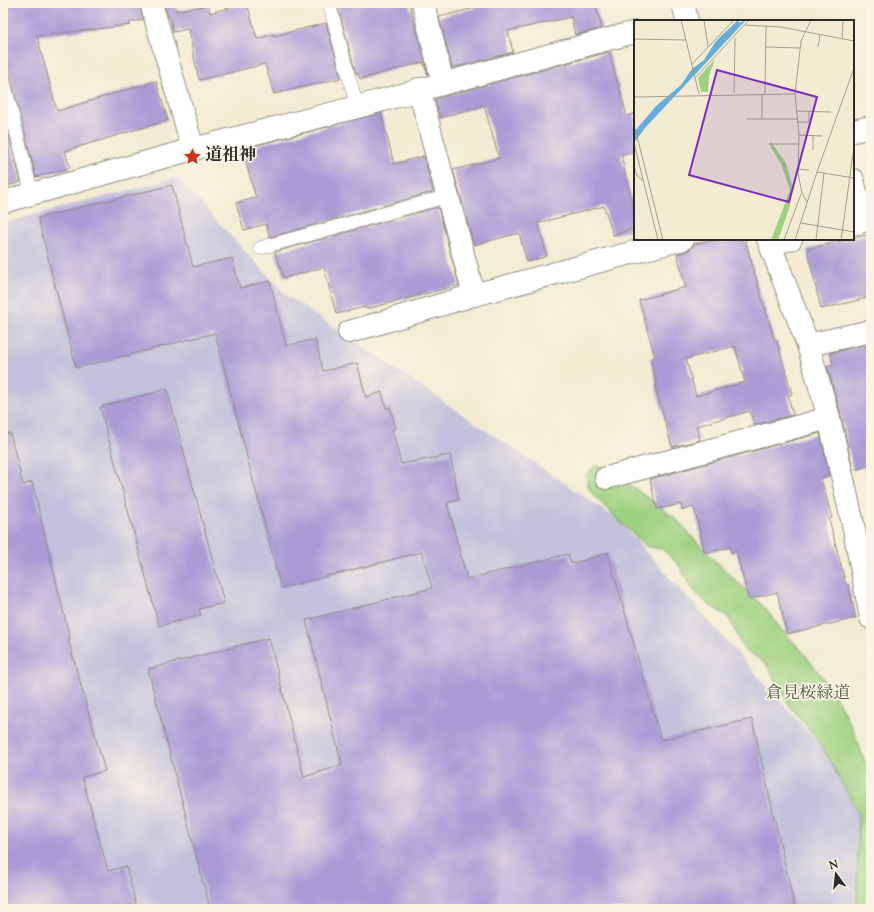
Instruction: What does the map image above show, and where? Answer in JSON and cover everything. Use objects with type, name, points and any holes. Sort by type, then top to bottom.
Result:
[{"type":"street","points":[[151,3],[192,149]]},
{"type":"street","points":[[423,3],[443,83]]},
{"type":"street","points":[[3,202],[192,149],[357,107],[634,32]]},
{"type":"street","points":[[419,90],[474,295]]},
{"type":"street","points":[[854,131],[871,127]]},
{"type":"street","points":[[854,184],[863,221],[854,224]]},
{"type":"street","points":[[349,332],[474,295],[679,240]]},
{"type":"street","points":[[784,240],[769,242],[808,345],[830,418],[854,524],[871,618]]},
{"type":"street","points":[[808,345],[871,331]]},
{"type":"street","points":[[606,478],[830,418]]},
{"type":"lane","points":[[329,3],[357,107]]},
{"type":"lane","points":[[3,79],[32,194]]},
{"type":"lane","points":[[260,248],[448,196]]},
{"type":"shaded area","points":[[177,178],[286,295],[617,519],[824,750],[858,813],[857,909],[3,909],[3,223]]},
{"type":"green space","name":"倉見桜緑道","points":[[596,465],[610,470],[676,519],[710,556],[764,607],[781,629],[801,650],[833,691],[852,728],[867,767],[871,782],[871,909],[857,909],[858,813],[824,750],[790,706],[767,665],[757,657],[744,650],[729,618],[707,603],[694,591],[678,564],[662,549],[647,547],[596,498],[588,487],[586,475]]},
{"type":"building","points":[[3,3],[139,3],[143,20],[130,22],[130,25],[37,36],[57,111],[156,81],[168,120],[65,151],[70,168],[36,177],[11,77],[8,73],[3,54]]},
{"type":"building","points":[[164,3],[176,3],[176,11],[208,5],[210,13],[247,3],[257,39],[326,23],[341,78],[274,94],[265,64],[199,80],[188,29],[173,32],[170,17],[168,17]]},
{"type":"building","points":[[337,3],[409,3],[428,75],[423,62],[360,79],[358,73],[356,74]]},
{"type":"building","points":[[495,3],[595,3],[602,28],[575,35],[571,17],[508,31],[513,52],[452,68],[439,17]]},
{"type":"building","points":[[609,52],[627,116],[634,113],[634,151],[621,155],[634,210],[634,228],[613,235],[604,206],[538,223],[547,256],[527,262],[519,233],[474,245],[453,170],[499,158],[484,105],[440,118],[435,99]]},
{"type":"building","points":[[3,112],[21,182],[3,187]]},
{"type":"building","points":[[381,113],[394,164],[424,156],[433,192],[270,237],[266,224],[244,230],[236,203],[256,198],[242,149]]},
{"type":"building","points":[[172,185],[193,267],[232,258],[240,288],[270,281],[286,346],[315,339],[323,371],[357,363],[366,397],[382,392],[386,408],[390,407],[396,428],[392,429],[401,464],[450,455],[459,500],[447,503],[467,579],[568,554],[571,564],[608,553],[661,740],[752,719],[795,909],[210,909],[148,669],[269,638],[304,777],[342,765],[306,620],[432,588],[422,552],[281,588],[215,333],[76,368],[38,218]]},
{"type":"building","points":[[438,207],[459,285],[366,309],[365,307],[336,314],[324,267],[284,278],[275,252]]},
{"type":"building","points":[[871,234],[871,297],[821,309],[807,249],[845,240],[854,240],[854,238]]},
{"type":"building","points":[[713,240],[745,240],[764,307],[775,342],[777,341],[792,394],[788,396],[793,415],[754,425],[750,411],[696,426],[700,440],[672,447],[655,385],[657,385],[650,359],[655,357],[639,300],[686,287],[677,254],[692,248],[694,244]],"holes":[[[735,346],[745,382],[696,396],[686,359]]]},
{"type":"building","points":[[865,345],[871,368],[871,465],[853,470],[841,415],[827,366],[833,364],[830,353]]},
{"type":"building","points":[[167,389],[224,603],[199,609],[201,615],[159,626],[100,407]]},
{"type":"building","points":[[10,433],[23,485],[32,482],[70,639],[68,639],[105,771],[82,777],[108,871],[126,866],[137,909],[3,909],[3,434]]},
{"type":"building","points":[[820,433],[829,476],[821,478],[832,518],[829,519],[846,585],[848,584],[856,618],[787,634],[777,592],[749,599],[736,551],[731,553],[730,547],[705,553],[694,507],[682,510],[681,504],[657,509],[650,479]]},
{"type":"place","name":"道祖神","points":[[192,156]]}]
